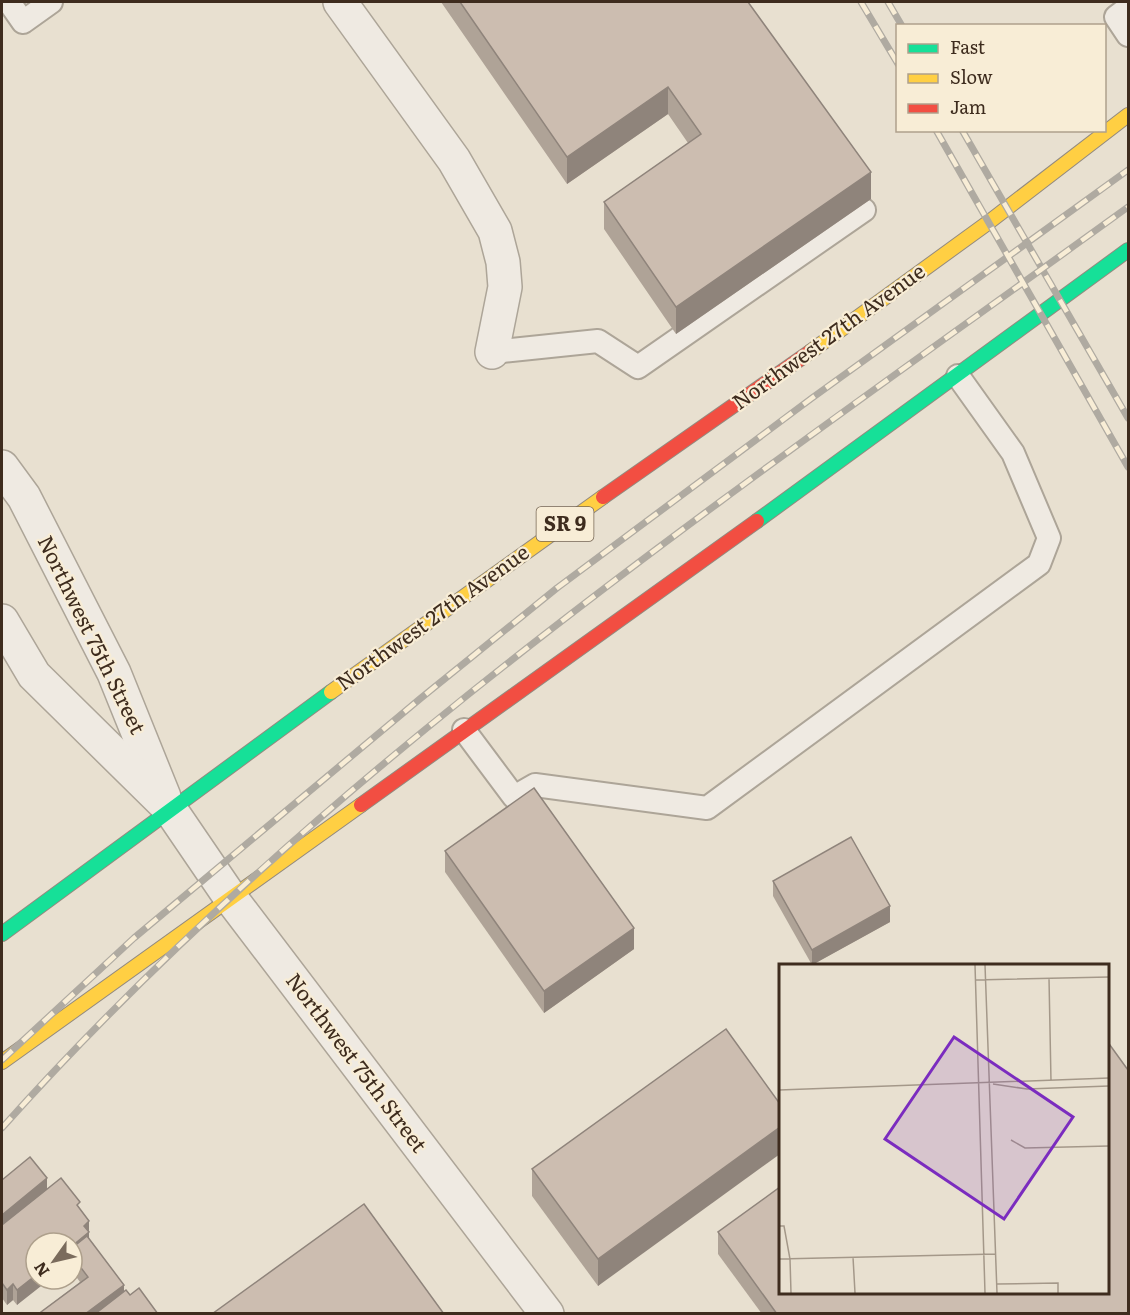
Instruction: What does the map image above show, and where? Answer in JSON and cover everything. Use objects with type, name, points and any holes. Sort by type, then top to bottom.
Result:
[{"type":"main road","name":"Northwest 27th Avenue","points":[[2,934],[436,614],[794,364],[989,222],[1128,116]]},
{"type":"main road","points":[[2,1062],[958,376],[1128,250]]},
{"type":"street","points":[[340,2],[454,160],[495,231],[503,262],[505,287],[492,352]]},
{"type":"street","name":"Northwest 75th Street","points":[[2,467],[24,497],[114,673],[170,809]]},
{"type":"street","name":"Northwest 75th Street","points":[[2,621],[34,675],[170,809],[230,897],[547,1314]]},
{"type":"lane","points":[[9,2],[23,22],[51,2]]},
{"type":"lane","points":[[1128,8],[1116,17],[1128,35]]},
{"type":"lane","points":[[492,352],[598,341],[638,368],[864,210]]},
{"type":"lane","points":[[464,730],[514,797],[535,785],[707,808],[1039,564],[1049,538],[1013,453],[958,376]]},
{"type":"building","points":[[460,2],[748,2],[871,172],[676,307],[604,202],[701,134],[668,87],[567,157]]},
{"type":"building","points":[[534,788],[634,928],[544,991],[445,851]]},
{"type":"building","points":[[851,837],[890,906],[812,950],[773,881]]},
{"type":"building","points":[[726,1029],[779,1103],[779,1128],[598,1259],[532,1169]]},
{"type":"building","points":[[1109,1044],[1128,1070],[1128,1314],[777,1314],[718,1232],[779,1188],[779,1294],[1109,1294]]},
{"type":"building","points":[[30,1157],[47,1178],[2,1215],[2,1180]]},
{"type":"building","points":[[61,1178],[80,1202],[77,1205],[89,1221],[84,1226],[89,1232],[84,1236],[84,1231],[24,1231],[24,1284],[17,1290],[13,1284],[7,1290],[2,1283],[2,1225]]},
{"type":"building","points":[[364,1204],[444,1314],[212,1314]]},
{"type":"building","points":[[87,1236],[124,1285],[85,1314],[42,1314],[41,1312],[69,1291],[84,1291],[84,1280],[88,1277],[84,1272],[84,1238]]},
{"type":"building","points":[[139,1288],[158,1314],[95,1314],[126,1290],[130,1295]]},
{"type":"railway","points":[[861,2],[896,61]]},
{"type":"railway","points":[[888,2],[901,24]]},
{"type":"railway","points":[[937,132],[1128,467]]},
{"type":"railway","points":[[963,132],[1128,418]]},
{"type":"railway","points":[[2,1060],[134,938],[421,698],[557,588],[812,398],[1128,170]]},
{"type":"railway","points":[[2,1128],[126,997],[258,872],[397,753],[540,638],[686,527],[1128,207]]},
{"type":"traffic: fast","points":[[757,521],[1128,250]]},
{"type":"traffic: fast","points":[[2,934],[331,692]]},
{"type":"traffic: slow","points":[[1106,132],[1128,115]]},
{"type":"traffic: slow","points":[[810,352],[989,222],[1106,132]]},
{"type":"traffic: slow","points":[[331,692],[603,497]]},
{"type":"traffic: slow","points":[[2,1062],[361,805]]},
{"type":"traffic: jam","points":[[603,497],[810,352]]},
{"type":"traffic: jam","points":[[361,805],[757,521]]}]
